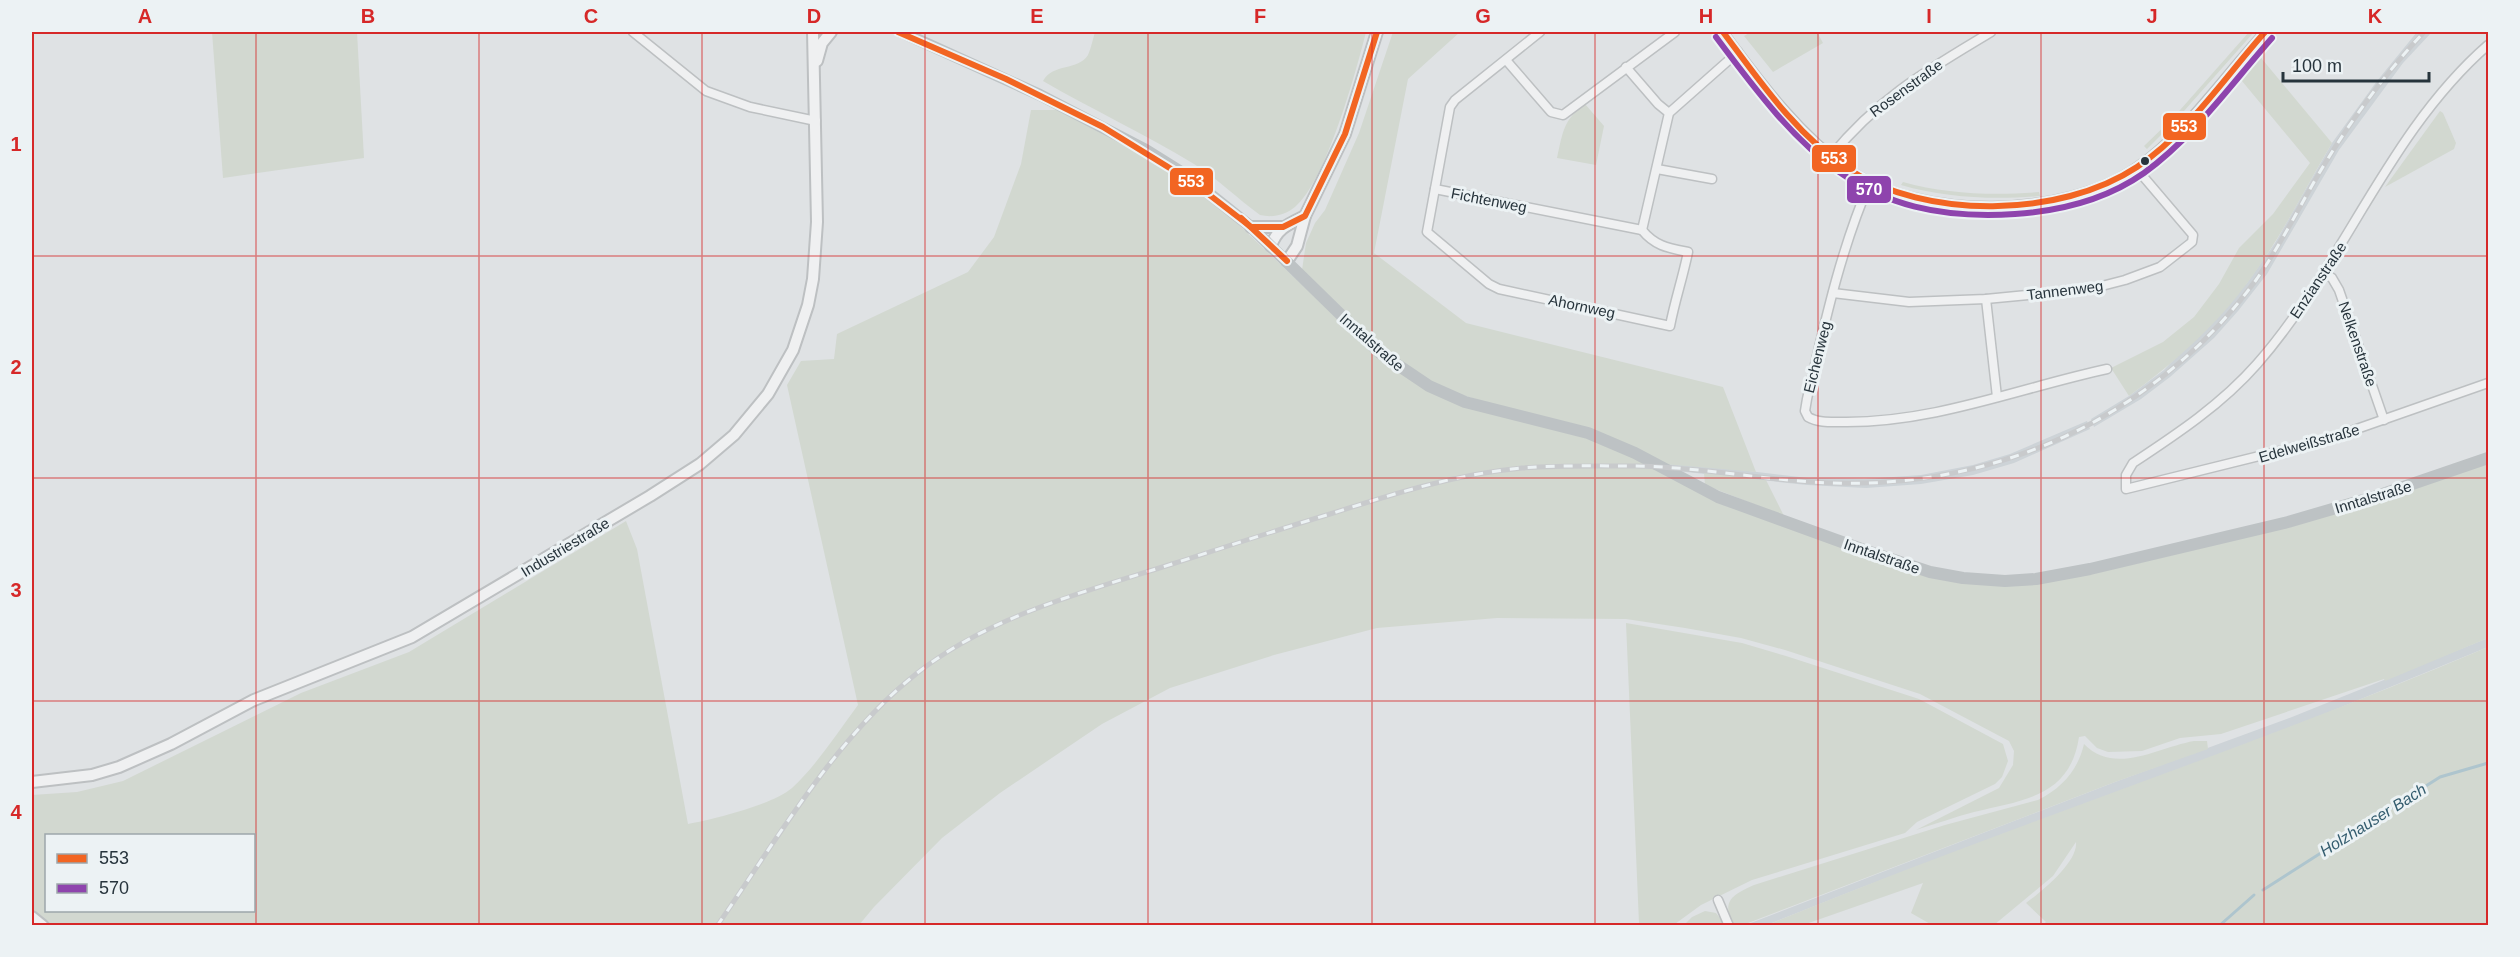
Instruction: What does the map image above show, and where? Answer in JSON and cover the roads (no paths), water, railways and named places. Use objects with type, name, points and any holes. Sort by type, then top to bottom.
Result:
[{"type":"main road","name":"Inntalstraße","points":[[902,33],[1040,95],[1146,150],[1186,175],[1251,227],[1380,353],[1414,378],[1444,394],[1492,410],[1588,433],[1635,453],[1693,485],[1750,509],[1912,566],[1963,578],[1998,581],[2036,579],[2192,546],[2337,508],[2488,458]]},
{"type":"street","points":[[633,32],[706,91],[750,107],[816,121]]},
{"type":"street","name":"Industriestraße","points":[[32,782],[92,775],[119,768],[171,744],[254,700],[412,636],[650,496],[713,455],[753,414],[768,394],[793,350],[801,329],[813,279],[816,250],[813,32]]},
{"type":"street","name":"Industriestraße","points":[[815,73],[822,43],[831,32]]},
{"type":"street","points":[[1287,261],[1297,246],[1305,216],[1345,134],[1377,32]]},
{"type":"street","name":"Fichtenweg","points":[[1540,32],[1455,100],[1450,107],[1435,189],[1642,230]]},
{"type":"street","points":[[1506,60],[1551,112],[1558,115],[1568,111],[1675,32]]},
{"type":"street","points":[[1723,32],[1796,122],[1831,156],[1870,182],[1900,193],[1935,201],[1982,205],[2031,204],[2079,195],[2136,168],[2170,138],[2265,32]]},
{"type":"street","name":"Rosenstraße","points":[[1831,156],[1854,128],[1885,100],[1916,77],[1991,32]]},
{"type":"street","name":"Enzianstraße","points":[[2126,489],[2126,475],[2133,464],[2213,406],[2256,365],[2324,273],[2400,149],[2454,81],[2488,45]]},
{"type":"street","points":[[1642,230],[1669,113],[1738,52]]},
{"type":"street","points":[[1626,67],[1658,104],[1669,113]]},
{"type":"street","name":"Tannenweg","points":[[1833,293],[1909,302],[1986,299],[2099,287],[2160,267],[2187,246],[2193,238],[2190,231],[2136,168]]},
{"type":"street","points":[[1657,169],[1712,180]]},
{"type":"street","name":"Eichenweg","points":[[1870,182],[1845,245],[1807,399],[1805,411],[1810,419],[1841,422],[1904,419],[1934,414],[2107,369]]},
{"type":"street","name":"Ahornweg","points":[[1435,189],[1427,232],[1489,284],[1499,289],[1671,326],[1688,252],[1651,241],[1642,230]]},
{"type":"street","points":[[1271,246],[1283,227],[1305,216]]},
{"type":"street","points":[[1251,227],[1283,227]]},
{"type":"street","name":"Nelkenstraße","points":[[2324,273],[2332,278],[2339,290],[2384,420]]},
{"type":"street","points":[[1986,299],[1997,397]]},
{"type":"street","name":"Edelweißstraße","points":[[2126,489],[2284,451],[2384,420],[2488,382]]},
{"type":"street","points":[[1718,900],[1729,926]]},
{"type":"street","points":[[32,917],[43,926]]},
{"type":"waterway","name":"Holzhauser Bach","points":[[2263,890],[2440,777],[2488,763]]},
{"type":"waterway","name":"Holzhauser Bach","points":[[2219,926],[2254,895]]},
{"type":"railway","points":[[717,926],[808,792],[859,728],[887,700],[916,674],[944,654],[974,636],[1038,608],[1377,499],[1473,475],[1536,467],[1636,466],[1681,468],[1812,482],[1849,483],[1921,479],[1991,464],[2026,453],[2092,423],[2161,378],[2202,342],[2239,302],[2272,256],[2351,123],[2393,67],[2424,32]]}]
